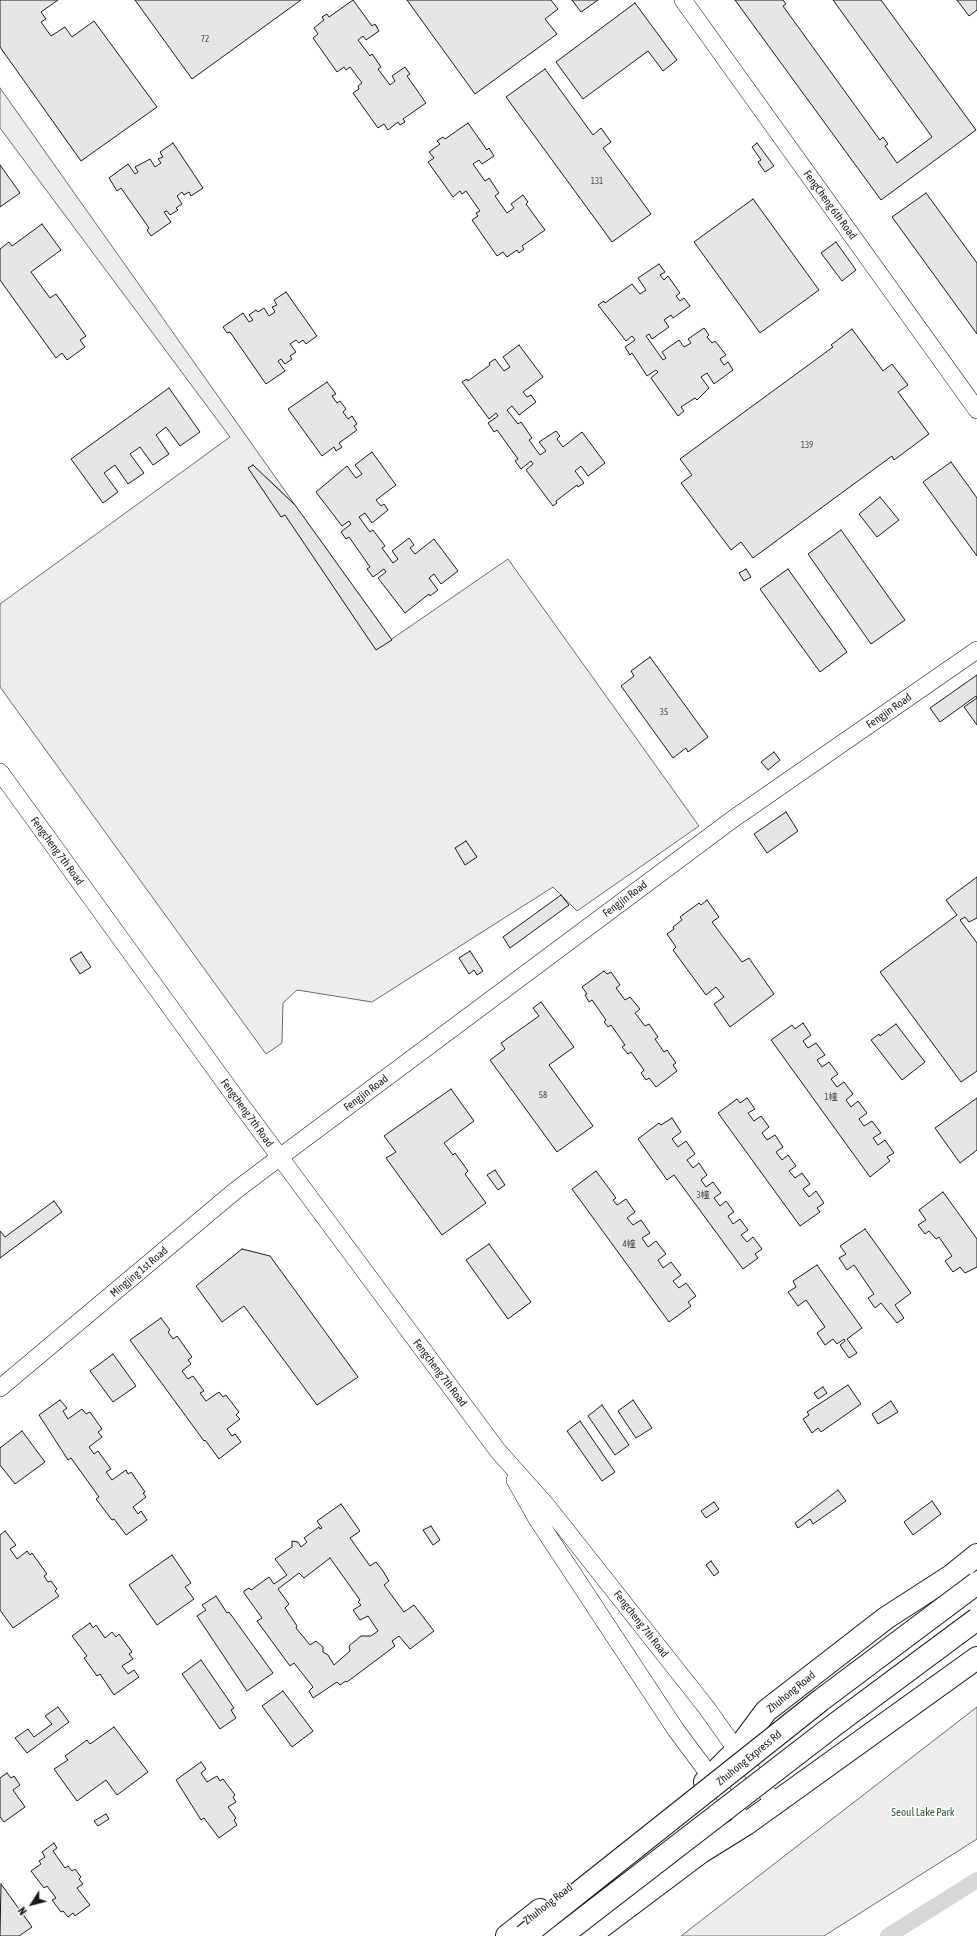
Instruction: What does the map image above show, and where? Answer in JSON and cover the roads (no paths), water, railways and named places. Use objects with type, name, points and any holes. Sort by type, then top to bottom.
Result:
[{"type":"main road","name":"Zhuhong Road","points":[[507,1936],[711,1777],[737,1750],[766,1711],[886,1618],[951,1576],[977,1555]]},
{"type":"main road","name":"Zhuhong Express Rd","points":[[524,1936],[821,1700],[977,1583]]},
{"type":"main road","points":[[561,1936],[833,1726],[977,1619]]},
{"type":"main road","points":[[589,1936],[701,1852],[776,1804],[977,1658]]},
{"type":"street","name":"FengCheng 6th Road","points":[[683,0],[977,410]]},
{"type":"street","name":"Fengjin Road","points":[[280,1157],[733,819],[977,650]]},
{"type":"street","name":"Fengcheng 7th Road","points":[[0,772],[280,1157],[498,1451],[552,1512],[706,1707],[776,1804]]},
{"type":"street","name":"Mingjing 1st Road","points":[[0,1388],[235,1191],[280,1157]]},
{"type":"street","name":"Fengcheng 7th Road","points":[[498,1451],[537,1519],[676,1730],[746,1824]]},
{"type":"waterway","points":[[888,1936],[977,1880]]},
{"type":"park label","name":"Seoul Lake Park","points":[[923,1813]]}]
